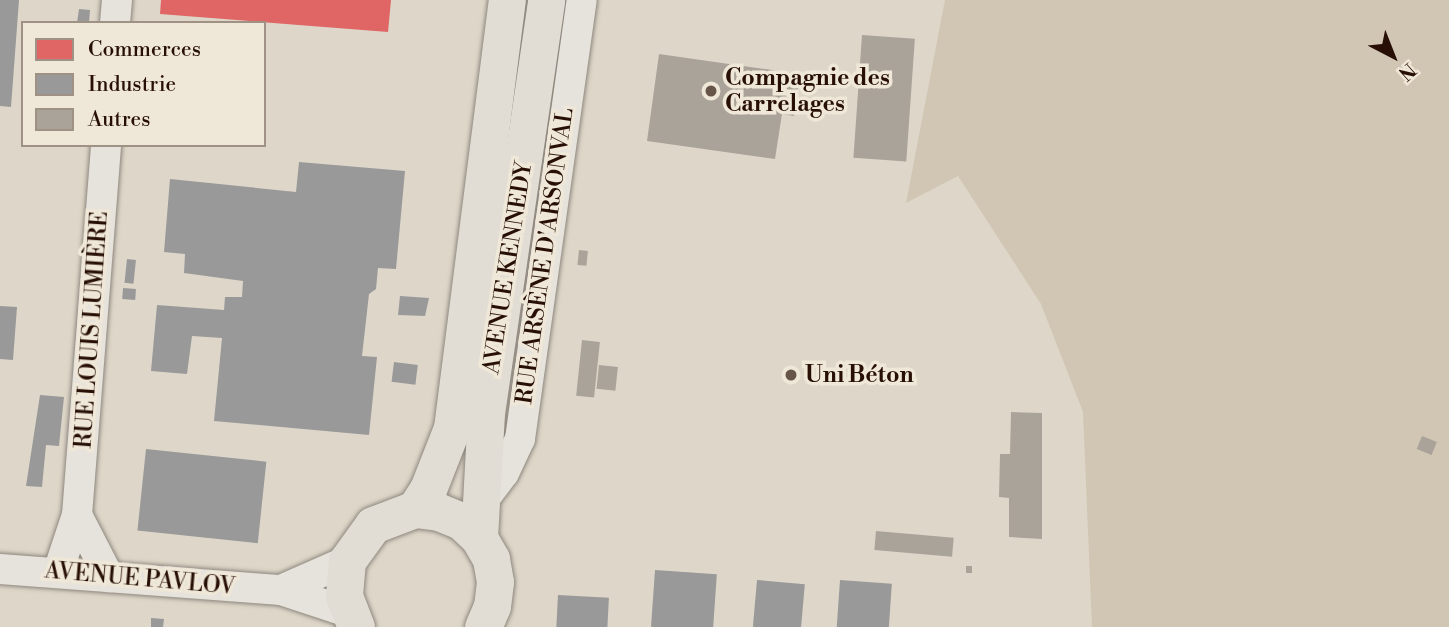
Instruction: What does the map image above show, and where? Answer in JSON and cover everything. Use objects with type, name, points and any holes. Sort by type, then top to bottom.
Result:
[{"type":"main road","name":"AVENUE KENNEDY","points":[[415,509],[428,489],[452,428],[507,0]]},
{"type":"main road","name":"AVENUE KENNEDY","points":[[480,520],[486,413],[545,0]]},
{"type":"main road","points":[[352,620],[344,595],[348,561],[373,525],[415,509],[439,512],[461,521],[480,520],[495,582],[492,606],[483,627]]},
{"type":"street","points":[[115,21],[117,0]]},
{"type":"street","name":"RUE ARSÈNE D'ARSONVAL","points":[[480,520],[520,439],[582,0]]},
{"type":"street","name":"RUE LOUIS LUMIÈRE","points":[[58,572],[77,515],[106,147]]},
{"type":"street","points":[[77,515],[109,577]]},
{"type":"street","name":"AVENUE PAVLOV","points":[[281,590],[348,561]]},
{"type":"street","name":"AVENUE PAVLOV","points":[[0,569],[281,590],[352,620]]},
{"type":"shaded area","points":[[945,0],[1449,0],[1449,627],[1092,627],[1083,412],[1041,304],[958,176],[906,203]]},
{"type":"building: Commerces","points":[[161,0],[391,0],[388,32],[160,14]]},
{"type":"building: Industrie","points":[[0,0],[19,0],[11,107],[0,106]]},
{"type":"building: Industrie","points":[[79,9],[90,10],[89,21],[77,21]]},
{"type":"building: Industrie","points":[[299,162],[405,171],[396,269],[378,268],[376,289],[369,294],[362,356],[377,357],[369,435],[214,421],[222,338],[192,336],[187,374],[151,371],[157,305],[224,310],[225,297],[242,297],[243,281],[184,273],[185,254],[164,252],[170,179],[296,192]]},
{"type":"building: Industrie","points":[[127,259],[136,260],[133,284],[124,283]]},
{"type":"building: Industrie","points":[[123,288],[136,289],[135,300],[122,299]]},
{"type":"building: Industrie","points":[[400,296],[429,298],[425,316],[398,315]]},
{"type":"building: Industrie","points":[[0,306],[17,307],[13,360],[0,359]]},
{"type":"building: Industrie","points":[[394,362],[418,365],[415,385],[392,382]]},
{"type":"building: Industrie","points":[[40,395],[64,397],[59,446],[46,445],[42,487],[26,486]]},
{"type":"building: Industrie","points":[[146,449],[266,462],[258,543],[137,531]]},
{"type":"building: Industrie","points":[[655,570],[717,574],[713,627],[651,627]]},
{"type":"building: Industrie","points":[[757,580],[805,584],[801,627],[753,627]]},
{"type":"building: Industrie","points":[[840,580],[892,584],[889,627],[837,627]]},
{"type":"building: Industrie","points":[[558,595],[609,598],[607,627],[556,627]]},
{"type":"building: Industrie","points":[[151,618],[164,619],[163,627],[151,627]]},
{"type":"building: Autres","points":[[862,35],[915,39],[906,161],[853,158]]},
{"type":"building: Autres","name":"Compagnie des Carrelages","points":[[659,54],[800,74],[794,116],[782,114],[775,159],[647,141]]},
{"type":"building: Autres","points":[[579,250],[588,251],[586,266],[577,265]]},
{"type":"building: Autres","points":[[582,340],[600,342],[594,398],[576,396]]},
{"type":"building: Autres","points":[[599,365],[618,367],[615,391],[596,389]]},
{"type":"building: Autres","points":[[1011,412],[1042,413],[1042,539],[1009,537],[1009,498],[999,497],[1000,454],[1010,454]]},
{"type":"building: Autres","points":[[1422,436],[1437,442],[1432,455],[1417,449]]},
{"type":"building: Autres","points":[[876,531],[954,538],[952,557],[874,550]]},
{"type":"building: Autres","points":[[966,566],[972,566],[972,573],[966,573]]},
{"type":"place","name":"Compagnie des Carrelages","points":[[711,91]]},
{"type":"place","name":"Uni Béton","points":[[791,375]]}]
